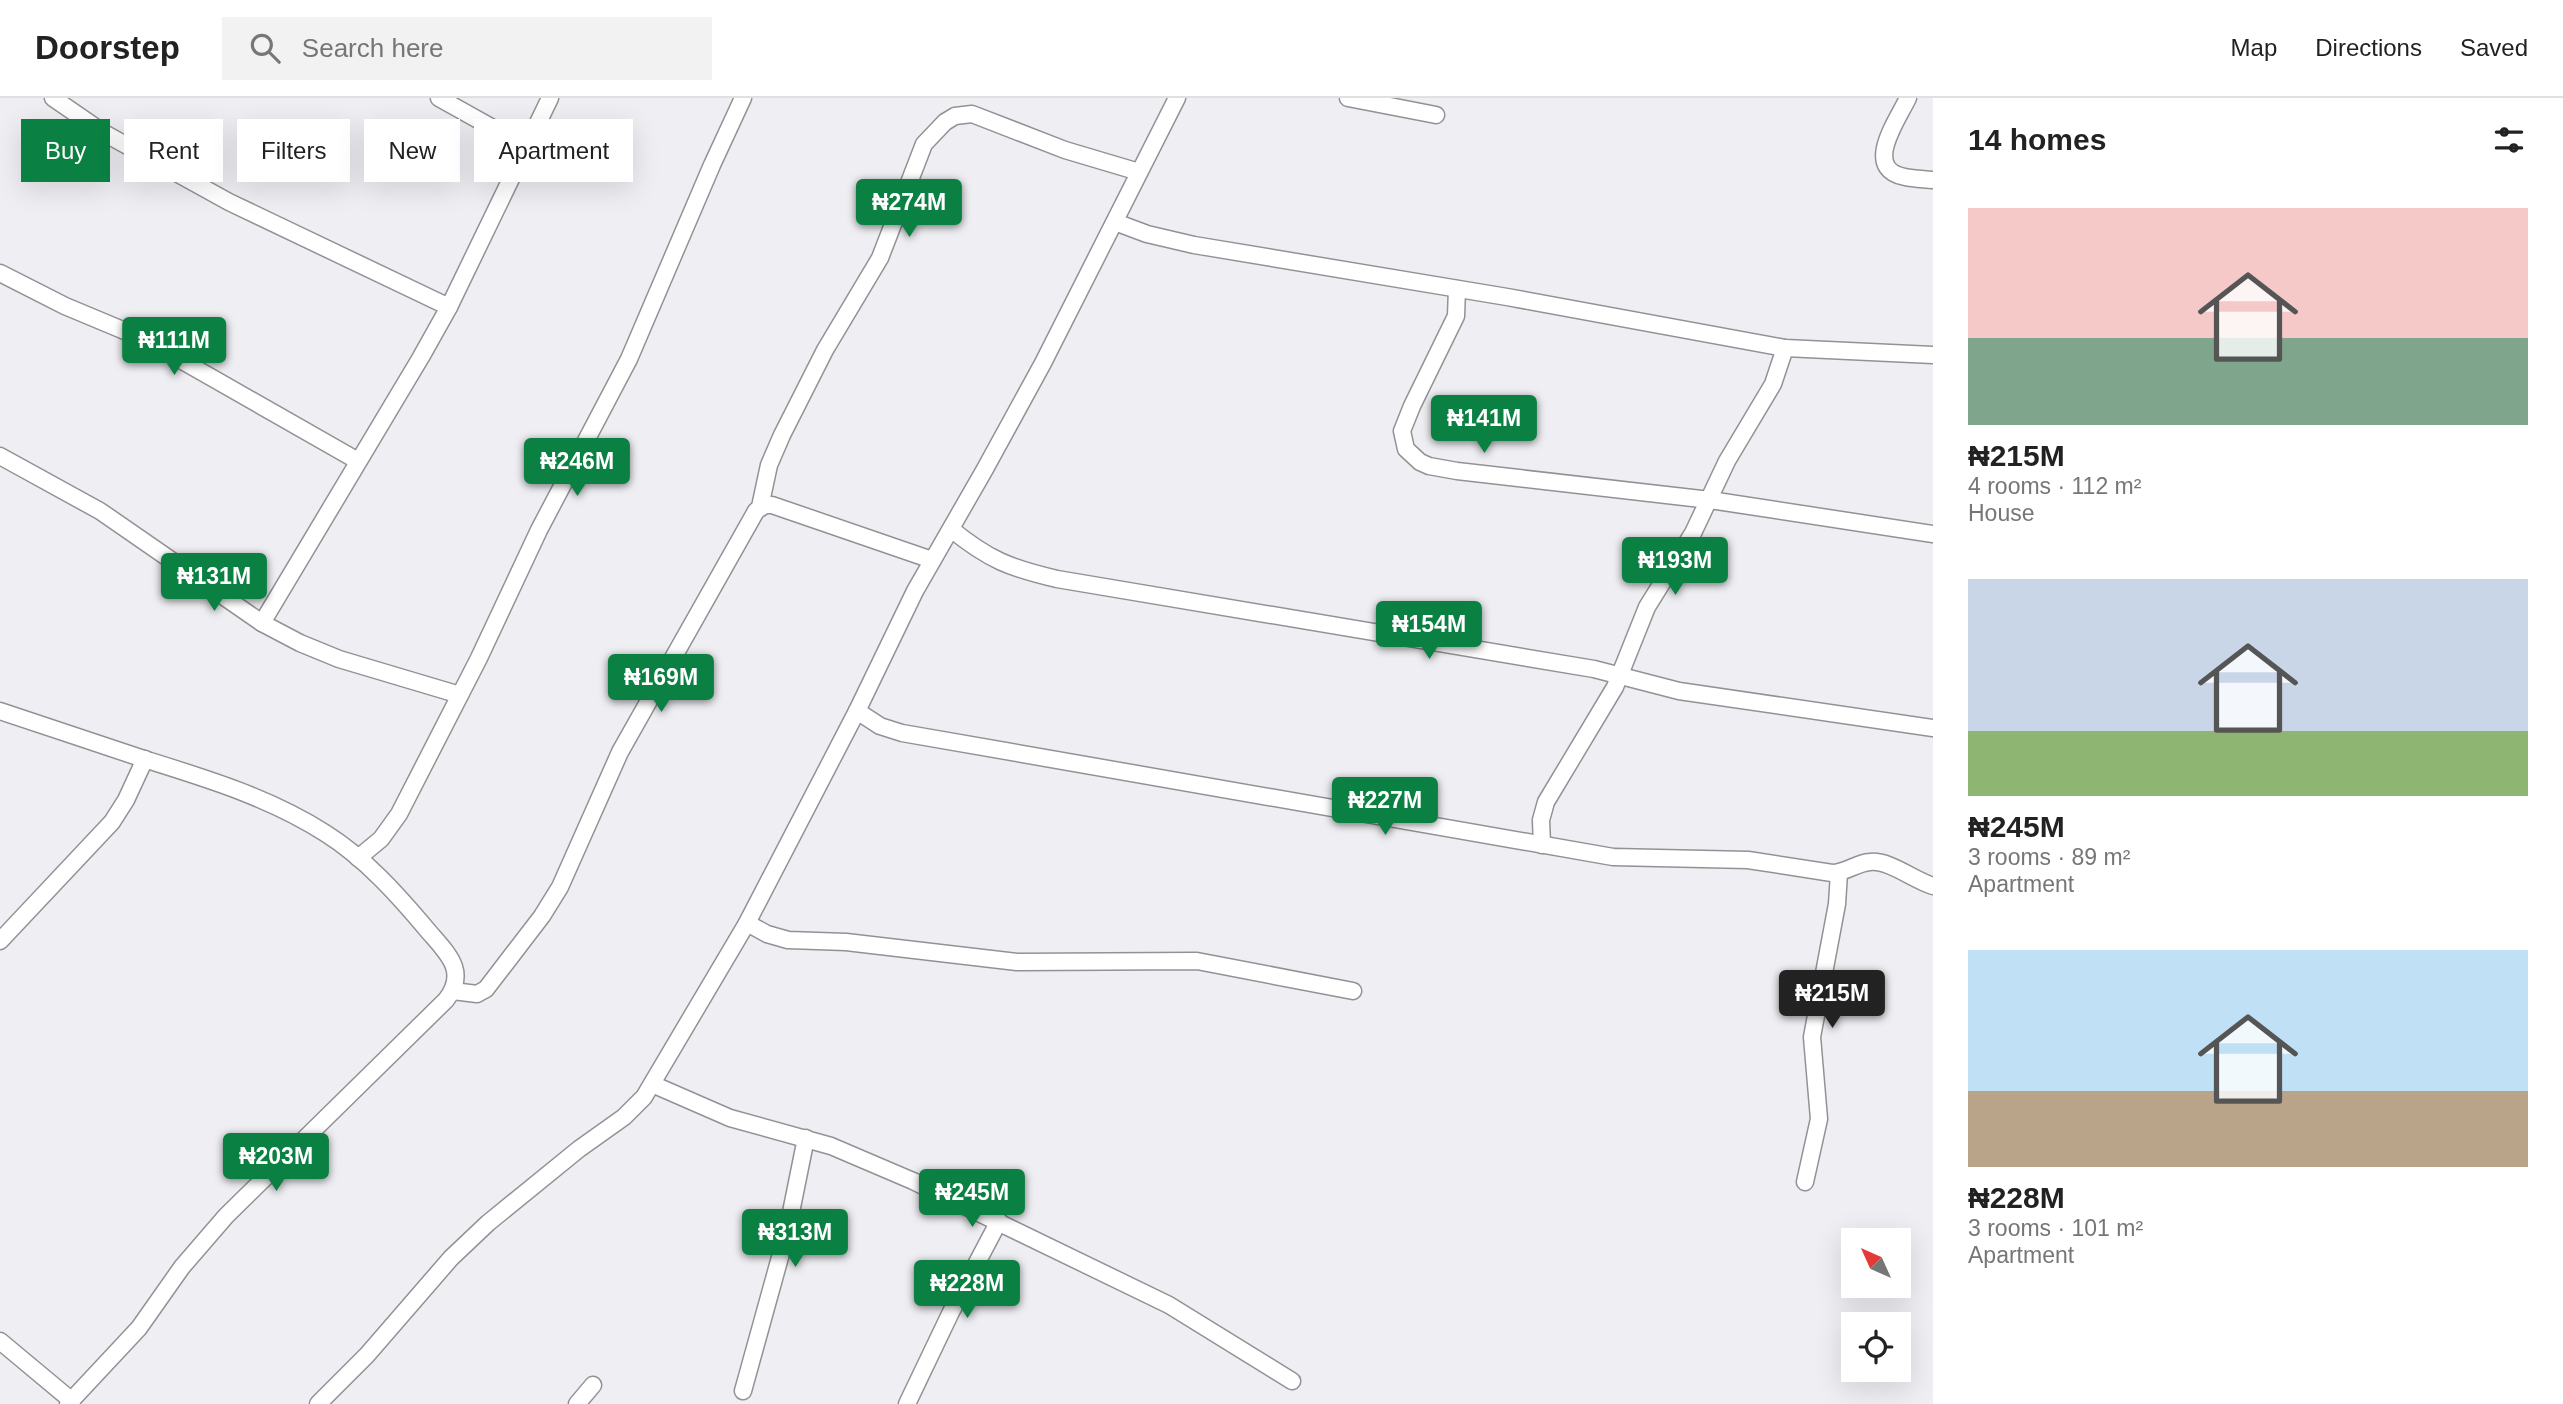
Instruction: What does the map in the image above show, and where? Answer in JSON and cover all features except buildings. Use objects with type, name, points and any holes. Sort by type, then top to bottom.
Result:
[{"type":"street","points":[[53,98],[104,133],[206,190],[449,307]]},
{"type":"street","points":[[439,98],[477,119]]},
{"type":"street","points":[[539,119],[550,98]]},
{"type":"street","points":[[358,858],[381,839],[399,814],[460,695],[539,530],[629,359],[743,98]]},
{"type":"street","points":[[318,1404],[367,1355],[469,1240],[579,1149],[636,1107],[652,1084],[747,923],[858,710],[932,560],[1048,352],[1177,98]]},
{"type":"street","points":[[1348,98],[1436,115]]},
{"type":"street","points":[[1908,98],[1885,146],[1882,160],[1889,171],[1895,174],[1933,180]]},
{"type":"street","points":[[453,991],[471,994],[486,989],[550,904],[570,867],[603,785],[636,720],[749,520],[760,507],[769,466],[782,435],[824,350],[880,258],[924,144],[945,122],[955,116],[972,114],[1065,149],[1139,172]]},
{"type":"street","points":[[262,623],[400,394],[449,307],[508,182]]},
{"type":"street","points":[[1115,222],[1147,234],[1194,245],[1785,348],[1933,355]]},
{"type":"street","points":[[0,273],[65,306],[144,339],[358,461]]},
{"type":"street","points":[[1457,289],[1458,306],[1453,325],[1402,431],[1411,456],[1429,466],[1710,500],[1933,534]]},
{"type":"street","points":[[1542,845],[1541,820],[1546,802],[1620,676],[1647,607],[1683,551],[1727,461],[1773,384],[1785,348]]},
{"type":"street","points":[[0,456],[100,511],[262,623],[319,652],[460,695]]},
{"type":"street","points":[[760,507],[772,505],[932,560]]},
{"type":"street","points":[[951,529],[976,549],[1000,562],[1015,569],[1058,579],[1620,676],[1688,692],[1933,728]]},
{"type":"street","points":[[858,710],[880,726],[902,733],[1613,857],[1748,860],[1825,873],[1839,873],[1864,863],[1878,863],[1933,886]]},
{"type":"street","points":[[0,711],[238,790],[325,833],[358,858],[400,899],[445,951],[457,975],[453,991],[226,1216],[182,1267],[131,1337],[70,1402],[0,1341]]},
{"type":"street","points":[[0,940],[112,822],[126,800],[145,759]]},
{"type":"street","points":[[1805,1182],[1819,1119],[1812,1037],[1837,904],[1839,873]]},
{"type":"street","points":[[747,923],[767,934],[788,940],[846,942],[1006,961],[1197,961],[1353,991]]},
{"type":"street","points":[[652,1084],[730,1118],[806,1138],[856,1156],[999,1221],[1169,1305],[1292,1381]]},
{"type":"street","points":[[743,1391],[787,1232],[806,1138]]},
{"type":"street","points":[[907,1404],[999,1221]]},
{"type":"street","points":[[577,1404],[593,1385]]}]
